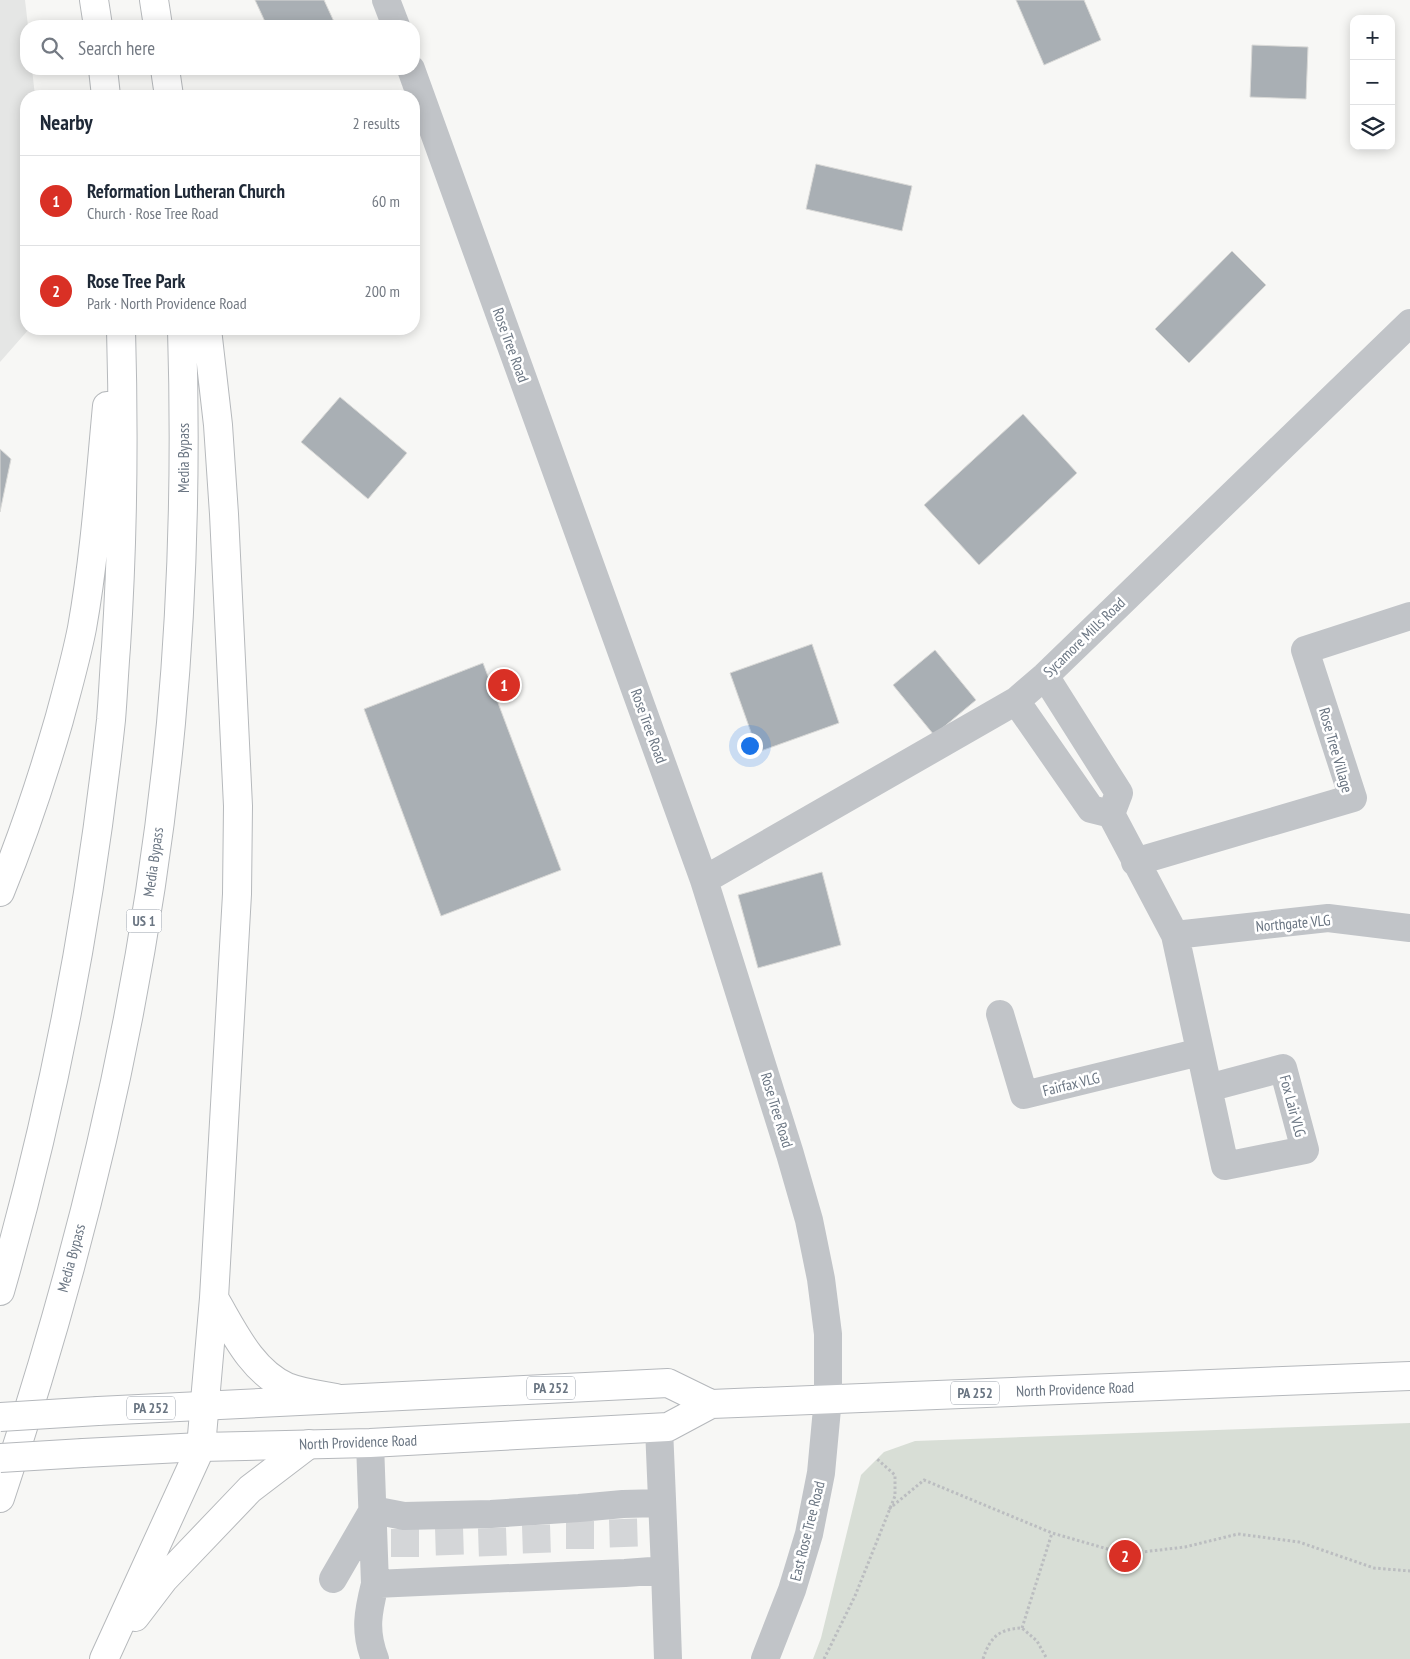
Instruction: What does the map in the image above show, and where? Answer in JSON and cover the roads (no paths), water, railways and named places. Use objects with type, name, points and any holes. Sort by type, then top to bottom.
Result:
[{"type":"main road","points":[[94,0],[97,20]]},
{"type":"main road","points":[[154,0],[157,20]]},
{"type":"main road","points":[[104,75],[105,90]]},
{"type":"main road","points":[[165,75],[167,90]]},
{"type":"main road","points":[[0,892],[30,814],[47,761],[82,630],[91,570],[114,335]]},
{"type":"main road","points":[[0,1291],[38,1148],[62,1042],[99,816],[111,718],[119,606],[123,497],[121,335]]},
{"type":"main road","name":"Media Bypass","points":[[0,1498],[66,1280],[97,1162],[121,1054],[141,944],[171,723],[177,638],[183,498],[184,386],[182,335]]},
{"type":"main road","points":[[105,1659],[202,1447],[214,1298],[237,894],[238,806],[224,504],[218,425],[208,335]]},
{"type":"main road","points":[[214,1298],[253,1361],[267,1376],[300,1392],[336,1398]]},
{"type":"main road","name":"North Providence Road","points":[[0,1458],[202,1447],[370,1443],[660,1428],[668,1427],[711,1404],[1410,1376]]},
{"type":"main road","name":"North Providence Road","points":[[0,1417],[336,1398],[668,1383],[711,1404]]},
{"type":"main road","points":[[105,1659],[164,1579],[250,1489],[309,1444]]},
{"type":"street","points":[[386,0],[394,20]]},
{"type":"street","name":"Rose Tree Road","points":[[413,75],[419,90]]},
{"type":"street","name":"Rose Tree Road","points":[[420,94],[704,880],[790,1154],[809,1220],[821,1279],[828,1334],[828,1398]]},
{"type":"street","name":"Sycamore Mills Road","points":[[704,880],[1016,701],[1045,676],[1410,323]]},
{"type":"street","name":"Rose Tree Village","points":[[1135,862],[1353,798],[1305,650],[1410,616]]},
{"type":"street","points":[[1045,676],[1119,793],[1111,814],[1175,935],[1208,1088]]},
{"type":"street","points":[[1016,701],[1091,809],[1111,814]]},
{"type":"street","name":"Northgate VLG","points":[[1175,935],[1328,918],[1410,928]]},
{"type":"street","name":"Fairfax VLG","points":[[1000,1014],[1024,1095],[1200,1052]]},
{"type":"street","name":"East Rose Tree Road","points":[[765,1659],[792,1590],[809,1534],[822,1473],[828,1398]]},
{"type":"street","points":[[660,1428],[661,1503],[668,1659]]},
{"type":"street","points":[[370,1443],[375,1584],[368,1614],[370,1645],[375,1659]]},
{"type":"street","points":[[373,1510],[404,1522],[492,1521],[623,1511],[661,1503]]},
{"type":"street","points":[[333,1579],[373,1510]]},
{"type":"street","points":[[375,1584],[406,1572],[624,1563],[665,1570]]},
{"type":"tunnel","points":[[623,1519],[624,1553]]},
{"type":"tunnel","points":[[580,1521],[580,1554]]},
{"type":"tunnel","points":[[536,1525],[537,1557]]},
{"type":"tunnel","points":[[449,1527],[450,1560]]},
{"type":"tunnel","points":[[492,1528],[493,1559]]},
{"type":"tunnel","points":[[405,1529],[405,1562]]},
{"type":"place","name":"Reformation Lutheran Church","points":[[504,685]]},
{"type":"place","name":"Rose Tree Park","points":[[1125,1556]]}]
